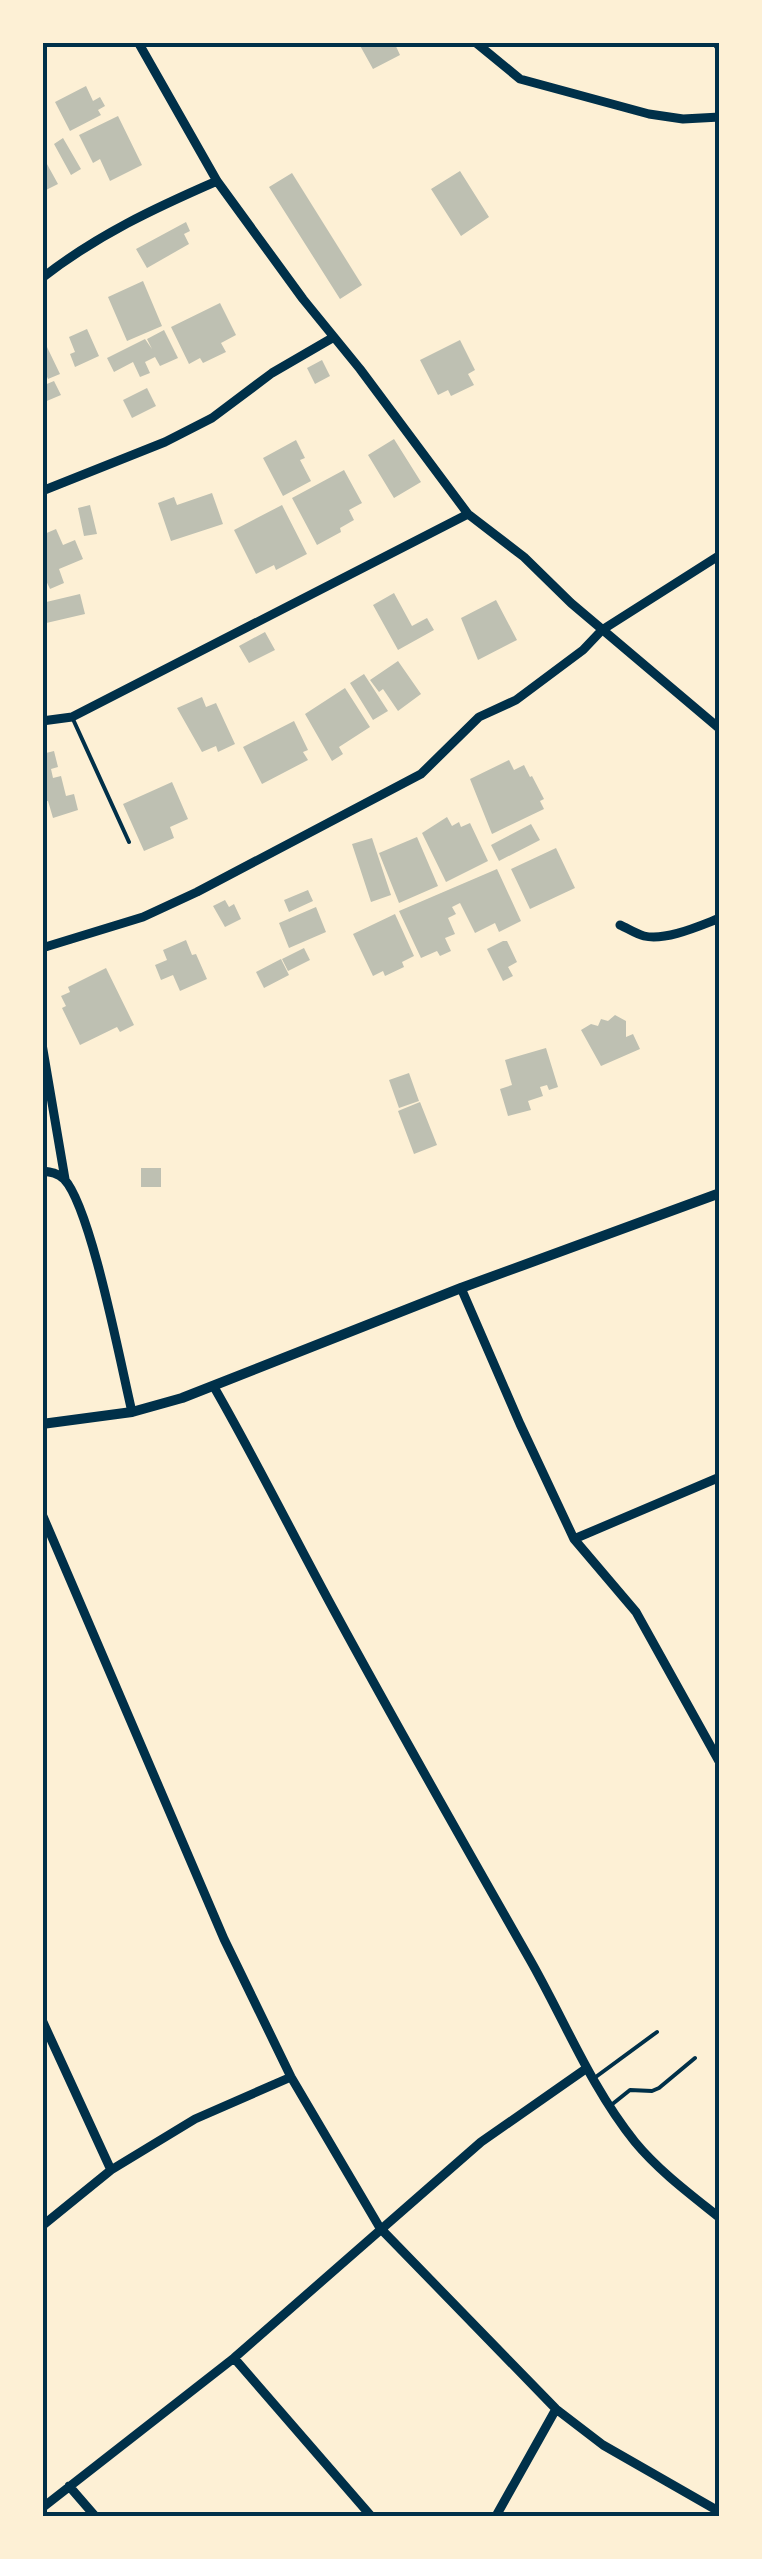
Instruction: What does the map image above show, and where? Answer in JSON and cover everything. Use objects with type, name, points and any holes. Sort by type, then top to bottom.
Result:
[{"type":"street","points":[[138,42],[217,181],[468,514],[524,557],[602,630],[720,728]]},
{"type":"street","points":[[475,42],[520,79],[649,114],[683,119],[720,117]]},
{"type":"street","points":[[42,278],[82,247],[139,215],[217,181]]},
{"type":"street","points":[[42,491],[165,442],[212,418],[272,373],[334,337]]},
{"type":"street","points":[[42,722],[72,716],[468,514]]},
{"type":"street","points":[[42,948],[143,917],[422,774],[479,718],[516,700],[583,650],[602,630],[720,555]]},
{"type":"street","points":[[620,925],[651,936],[720,918]]},
{"type":"street","points":[[42,1044],[65,1180],[84,1221],[132,1412]]},
{"type":"street","points":[[42,1170],[65,1180]]},
{"type":"street","points":[[42,1424],[132,1412],[214,1387],[461,1288],[720,1193]]},
{"type":"street","points":[[461,1288],[574,1539],[636,1612],[720,1764]]},
{"type":"street","points":[[214,1387],[328,1601],[610,2106],[667,2175],[720,2218]]},
{"type":"street","points":[[574,1539],[720,1477]]},
{"type":"street","points":[[42,1514],[224,1939],[291,2077],[380,2228],[556,2409],[603,2445],[720,2512]]},
{"type":"street","points":[[42,2020],[111,2170]]},
{"type":"street","points":[[42,2508],[234,2358],[481,2142],[587,2068]]},
{"type":"street","points":[[42,2226],[111,2170],[195,2119],[291,2077]]},
{"type":"street","points":[[234,2358],[371,2516]]},
{"type":"street","points":[[496,2516],[556,2409]]},
{"type":"street","points":[[69,2486],[95,2516]]},
{"type":"lane","points":[[72,716],[129,842]]},
{"type":"lane","points":[[593,2078],[657,2032]]},
{"type":"lane","points":[[610,2106],[630,2090],[659,2088],[695,2058]]},
{"type":"building","points":[[358,42],[394,42],[400,55],[373,69]]},
{"type":"building","points":[[86,86],[93,101],[100,97],[105,106],[98,110],[101,115],[70,131],[55,102]]},
{"type":"building","points":[[118,116],[142,165],[110,181],[100,159],[93,163],[79,135]]},
{"type":"building","points":[[63,138],[81,169],[71,175],[54,144]]},
{"type":"building","points":[[42,155],[58,184],[42,192]]},
{"type":"building","points":[[460,171],[489,217],[461,236],[431,189]]},
{"type":"building","points":[[292,173],[362,285],[340,299],[269,187]]},
{"type":"building","points":[[186,222],[190,231],[184,234],[189,244],[147,268],[136,249]]},
{"type":"building","points":[[143,281],[162,326],[127,341],[108,297]]},
{"type":"building","points":[[220,303],[236,335],[221,343],[226,352],[203,363],[200,358],[189,364],[171,327]]},
{"type":"building","points":[[87,329],[99,356],[75,367],[69,337]]},
{"type":"building","points":[[164,330],[178,358],[160,366],[155,357],[145,362],[150,373],[140,377],[133,362],[114,372],[107,358],[145,339],[152,349],[147,339]]},
{"type":"building","points":[[460,340],[475,370],[468,374],[474,385],[451,396],[448,390],[438,395],[420,360]]},
{"type":"building","points":[[47,347],[60,374],[48,379],[42,366],[42,349]]},
{"type":"building","points":[[322,360],[330,376],[315,384],[307,368]]},
{"type":"building","points":[[54,381],[61,395],[42,403],[42,386]]},
{"type":"building","points":[[147,388],[156,406],[132,418],[123,400]]},
{"type":"building","points":[[394,439],[421,482],[394,498],[368,455]]},
{"type":"building","points":[[296,440],[305,458],[300,460],[311,481],[283,496],[263,458]]},
{"type":"building","points":[[344,470],[362,503],[349,510],[354,520],[317,545],[292,498]]},
{"type":"building","points":[[212,493],[223,524],[171,541],[158,503],[174,497],[177,505]]},
{"type":"building","points":[[90,505],[97,534],[84,536],[78,508]]},
{"type":"building","points":[[282,505],[307,554],[276,570],[274,565],[256,574],[234,530]]},
{"type":"building","points":[[56,529],[63,545],[75,540],[83,559],[59,569],[64,583],[50,589],[42,572],[42,535]]},
{"type":"building","points":[[394,593],[412,626],[427,618],[434,630],[398,650],[373,605]]},
{"type":"building","points":[[80,594],[85,614],[42,624],[42,603]]},
{"type":"building","points":[[496,600],[517,640],[478,660],[461,618]]},
{"type":"building","points":[[265,632],[275,650],[249,663],[239,646]]},
{"type":"building","points":[[398,661],[421,694],[398,711],[383,689],[379,692],[370,680]]},
{"type":"building","points":[[364,674],[388,711],[373,720],[350,683]]},
{"type":"building","points":[[345,688],[370,727],[339,747],[343,754],[332,761],[305,714]]},
{"type":"building","points":[[202,697],[206,707],[216,703],[235,744],[218,752],[216,746],[202,752],[177,708]]},
{"type":"building","points":[[294,721],[308,750],[303,752],[308,760],[262,784],[243,747]]},
{"type":"building","points":[[54,751],[58,767],[51,769],[53,778],[61,776],[66,796],[74,794],[78,810],[53,818],[48,801],[42,802],[42,754]]},
{"type":"building","points":[[509,760],[514,770],[524,765],[532,776],[544,799],[540,801],[544,809],[492,834],[470,779]]},
{"type":"building","points":[[172,782],[188,819],[170,827],[174,838],[144,851],[123,804]]},
{"type":"building","points":[[447,817],[452,826],[470,823],[488,861],[446,882],[422,833]]},
{"type":"building","points":[[531,824],[540,840],[499,861],[491,845]]},
{"type":"building","points":[[417,837],[438,886],[399,903],[379,853]]},
{"type":"building","points":[[372,838],[391,895],[371,902],[352,844]]},
{"type":"building","points":[[556,848],[575,888],[530,909],[511,869]]},
{"type":"building","points":[[497,869],[521,921],[499,932],[495,923],[475,933],[460,903],[452,907],[456,914],[448,918],[455,934],[445,938],[451,951],[440,956],[437,951],[421,958],[399,911]]},
{"type":"building","points":[[308,890],[313,901],[289,912],[284,900]]},
{"type":"building","points":[[225,900],[229,907],[234,904],[241,919],[225,927],[213,906]]},
{"type":"building","points":[[316,907],[326,932],[289,948],[279,923]]},
{"type":"building","points":[[395,914],[414,956],[402,962],[404,967],[385,976],[383,971],[373,976],[353,934]]},
{"type":"building","points":[[186,940],[207,979],[180,991],[173,975],[161,980],[155,965],[167,960],[163,950]]},
{"type":"building","points":[[507,941],[517,962],[508,967],[513,976],[503,981],[487,949]]},
{"type":"building","points":[[304,948],[310,960],[288,971],[282,959]]},
{"type":"building","points":[[281,959],[289,975],[264,988],[256,972]]},
{"type":"building","points":[[106,968],[134,1025],[120,1032],[117,1027],[80,1045],[62,1008],[66,1006],[61,996],[70,992],[68,987]]},
{"type":"building","points":[[615,1015],[626,1021],[626,1037],[633,1034],[640,1049],[601,1066],[581,1030],[591,1024],[598,1026],[601,1019],[608,1021]]},
{"type":"building","points":[[546,1048],[558,1087],[540,1087],[543,1096],[528,1101],[531,1110],[508,1116],[500,1089],[512,1085],[505,1060]]},
{"type":"building","points":[[409,1073],[419,1101],[399,1108],[389,1080]]},
{"type":"building","points":[[420,1102],[437,1145],[414,1154],[398,1111]]},
{"type":"building","points":[[141,1168],[161,1168],[161,1187],[141,1187]]}]
